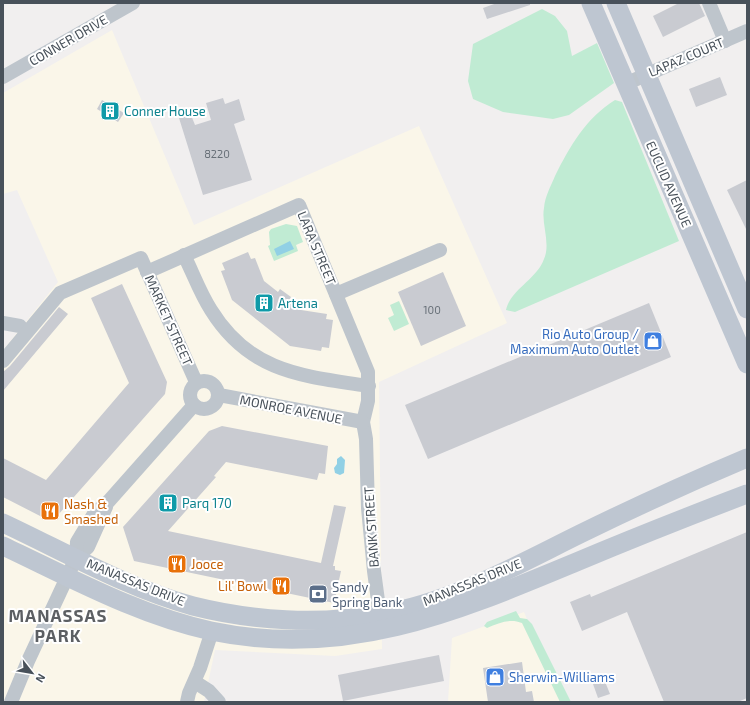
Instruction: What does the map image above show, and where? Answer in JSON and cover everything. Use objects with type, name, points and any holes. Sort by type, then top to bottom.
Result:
[{"type":"main road","name":"EUCLID AVENUE","points":[[591,3],[747,364]]},
{"type":"main road","name":"EUCLID AVENUE","points":[[616,3],[747,309]]},
{"type":"main road","name":"MANASSAS DRIVE","points":[[3,546],[117,600],[152,614],[212,631],[248,637],[294,640],[354,636],[381,623],[470,586],[647,502],[747,458]]},
{"type":"main road","name":"MANASSAS DRIVE","points":[[3,523],[132,584],[174,600],[240,615],[305,620],[381,623],[443,614],[513,589],[747,494]]},
{"type":"main road","points":[[212,631],[219,623],[257,622],[274,618]]},
{"type":"street","name":"CONNER DRIVE","points":[[3,77],[133,3]]},
{"type":"street","points":[[709,3],[725,41]]},
{"type":"street","name":"LAPAZ COURT","points":[[625,84],[747,31]]},
{"type":"street","name":"LARA STREET","points":[[147,272],[299,205],[367,368],[369,386],[364,422]]},
{"type":"street","points":[[336,294],[440,250]]},
{"type":"street","points":[[184,255],[210,309],[219,322],[243,347],[261,360],[278,368],[297,374],[369,386]]},
{"type":"street","name":"MARKET STREET","points":[[3,361],[53,299],[60,293],[76,284],[141,258],[196,382]]},
{"type":"street","points":[[3,323],[20,326]]},
{"type":"street","points":[[205,380],[216,386],[219,395],[215,404],[207,409],[197,408],[190,396],[192,386],[196,382],[205,380]]},
{"type":"street","name":"MONROE AVENUE","points":[[219,395],[364,422]]},
{"type":"street","points":[[11,702],[28,661],[76,558],[77,542],[95,512],[108,502],[194,405]]},
{"type":"street","name":"BANK STREET","points":[[364,422],[366,439],[368,508],[381,623]]},
{"type":"street","points":[[187,702],[212,631]]},
{"type":"street","points":[[195,682],[209,691],[218,702]]},
{"type":"shaded area","points":[[112,30],[194,225],[419,126],[507,323],[379,382],[382,649],[335,656],[215,650],[204,702],[3,702],[3,350],[58,282],[17,190],[3,194],[3,93]]},
{"type":"shaded area","points":[[524,612],[561,702],[448,702],[452,638]]},
{"type":"green space","points":[[542,9],[555,16],[567,31],[572,56],[597,43],[614,83],[569,115],[553,119],[503,112],[473,99],[468,81],[473,44]]},
{"type":"green space","points":[[615,100],[622,102],[679,241],[515,312],[506,310],[508,303],[513,296],[536,273],[544,259],[547,247],[543,214],[548,191],[555,176],[573,144],[587,124]]},
{"type":"green space","points":[[286,224],[297,226],[303,242],[296,245],[298,251],[274,261],[268,246],[270,245],[269,232],[271,229]]},
{"type":"green space","points":[[399,301],[409,324],[394,331],[388,318],[394,315],[390,305]]},
{"type":"green space","points":[[516,611],[520,618],[527,619],[532,624],[571,702],[560,702],[522,623],[509,621],[487,628],[484,626],[487,622]]},
{"type":"water","points":[[290,241],[294,249],[277,256],[274,249]]},
{"type":"water","points":[[341,456],[345,460],[344,473],[340,475],[335,473],[334,468],[337,464],[337,459]]},
{"type":"building","points":[[497,3],[530,3],[530,5],[487,19],[483,8]]},
{"type":"building","points":[[679,3],[699,3],[705,16],[663,37],[653,16]]},
{"type":"building","points":[[720,77],[727,95],[696,107],[689,89]]},
{"type":"building","points":[[223,98],[225,104],[239,99],[245,120],[234,124],[252,180],[203,195],[179,118],[191,115],[195,125],[211,120],[206,103]]},
{"type":"building","name":"Conner House","points":[[102,100],[124,113],[118,122],[97,109]]},
{"type":"building","points":[[747,180],[747,231],[727,190]]},
{"type":"building","name":"Artena","points":[[248,252],[251,259],[255,258],[264,281],[278,292],[280,289],[291,297],[289,300],[301,310],[327,314],[326,319],[333,320],[329,348],[322,347],[321,351],[290,346],[232,300],[221,271],[225,270],[222,263]]},
{"type":"building","points":[[443,272],[466,326],[421,346],[398,292]]},
{"type":"building","points":[[122,284],[167,382],[165,394],[58,515],[44,518],[3,497],[3,458],[46,480],[129,383],[91,298]]},
{"type":"building","points":[[649,303],[671,357],[428,459],[405,405]]},
{"type":"building","points":[[59,307],[68,314],[3,391],[3,372],[10,366]]},
{"type":"building","name":"Parq 170","points":[[222,426],[328,446],[325,474],[319,473],[317,480],[226,462],[214,476],[216,477],[168,531],[321,563],[334,505],[346,507],[333,566],[335,566],[335,570],[341,571],[334,603],[134,561],[123,527],[209,431]]},
{"type":"building","points":[[747,532],[747,698],[738,702],[664,702],[627,612],[582,631],[570,602],[590,594],[591,597]]},
{"type":"building","points":[[439,655],[444,681],[343,701],[338,675]]},
{"type":"building","points":[[522,662],[526,692],[532,691],[534,702],[488,702],[483,668]]},
{"type":"building","points":[[604,679],[610,694],[598,698],[593,684]]},
{"type":"place","name":"Conner House","points":[[110,111]]},
{"type":"place","name":"Artena","points":[[264,303]]},
{"type":"place","name":"Rio Auto Group / Maximum Auto Outlet","points":[[653,341]]},
{"type":"place","name":"Parq 170","points":[[168,503]]},
{"type":"place","name":"Nash & Smashed","points":[[50,511]]},
{"type":"place","name":"Jooce","points":[[177,564]]},
{"type":"place","name":"Lil' Bowl","points":[[281,586]]},
{"type":"place","name":"Sandy Spring Bank","points":[[318,594]]},
{"type":"place","name":"Sherwin-Williams","points":[[495,677]]},
{"type":"district","name":"MANASSAS PARK","points":[[58,625]]}]
